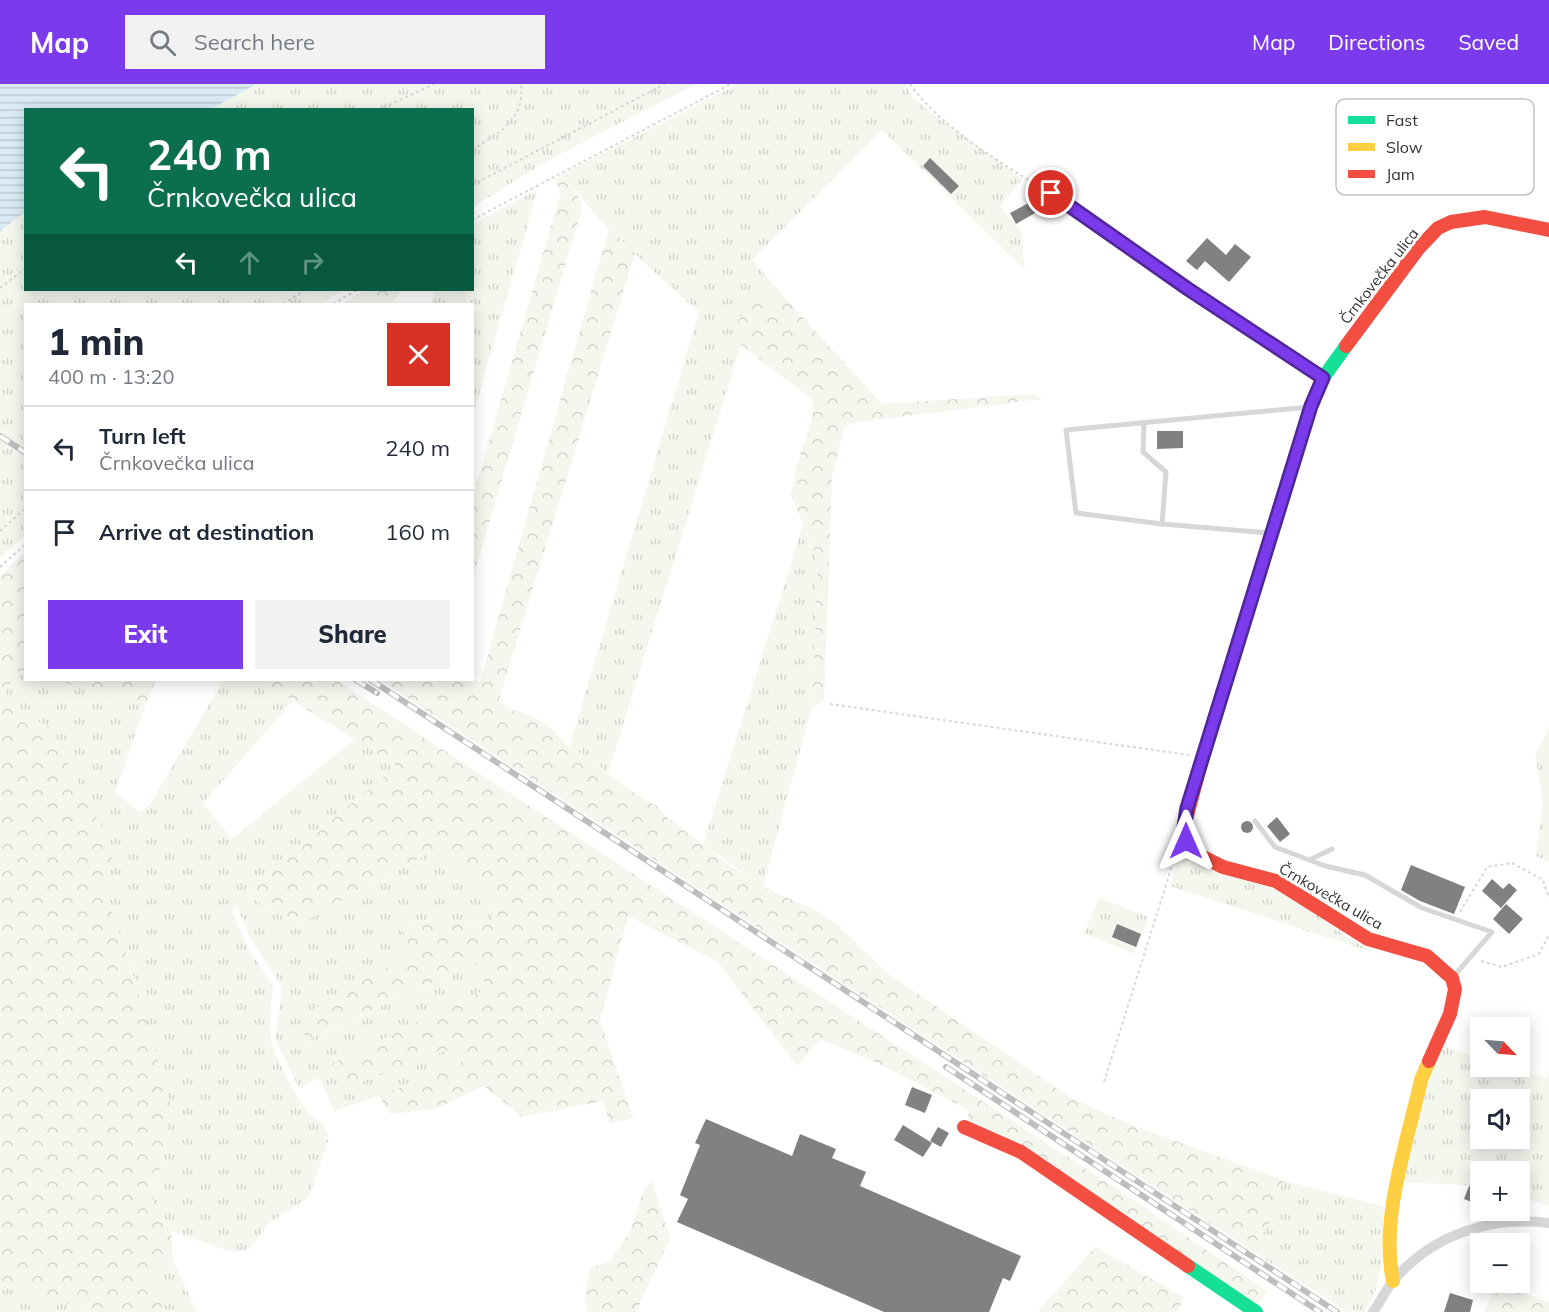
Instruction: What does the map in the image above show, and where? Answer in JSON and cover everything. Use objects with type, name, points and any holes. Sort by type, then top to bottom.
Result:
[{"type":"street","points":[[1051,193],[1188,289],[1323,378]]},
{"type":"street","name":"Črnkovečka ulica","points":[[1452,978],[1427,956],[1368,939],[1276,881],[1223,867],[1195,853],[1186,841],[1184,827],[1187,808],[1311,406],[1323,378],[1418,249],[1438,228],[1451,222],[1485,217],[1549,230]]},
{"type":"street","points":[[1393,1281],[1388,1256],[1389,1224],[1421,1080],[1450,1014],[1455,989],[1452,978]]},
{"type":"street","points":[[964,1127],[1022,1152],[1256,1312]]},
{"type":"street","points":[[1373,1312],[1393,1281],[1427,1250],[1456,1233],[1482,1225],[1525,1220],[1549,1223]]},
{"type":"lane","points":[[1272,534],[1161,524],[1076,513],[1066,430],[1311,406]]},
{"type":"lane","points":[[1144,424],[1143,452],[1166,472],[1161,524]]},
{"type":"lane","points":[[1255,821],[1275,847],[1325,866],[1365,875],[1422,908],[1492,932],[1452,978]]},
{"type":"lane","points":[[1311,859],[1332,849]]},
{"type":"path","points":[[382,108],[434,84]]},
{"type":"path","points":[[474,149],[506,129],[513,121],[521,103],[521,84]]},
{"type":"path","points":[[474,184],[665,84]]},
{"type":"path","points":[[474,219],[731,84]]},
{"type":"path","points":[[910,84],[927,104],[967,137],[1051,193]]},
{"type":"path","points":[[0,288],[24,270]]},
{"type":"path","points":[[285,303],[303,291]]},
{"type":"path","points":[[346,296],[351,291]]},
{"type":"path","points":[[335,303],[355,291]]},
{"type":"path","points":[[0,531],[24,510]]},
{"type":"path","points":[[0,567],[24,546]]},
{"type":"path","points":[[830,704],[1203,757]]},
{"type":"path","points":[[1104,1082],[1177,849]]},
{"type":"path","points":[[1457,919],[1473,886],[1487,867],[1512,863],[1543,880],[1549,898]]},
{"type":"path","points":[[1469,958],[1502,967],[1539,954],[1549,935]]},
{"type":"green space","points":[[257,84],[696,84],[550,159],[474,206],[474,108],[213,108]]},
{"type":"green space","points":[[738,84],[905,84],[913,98],[925,108],[1022,179],[1000,206],[1021,232],[1025,270],[882,130],[752,260],[786,299],[759,300],[739,319],[735,331],[741,345],[608,773],[585,755],[569,748],[699,312],[610,230],[563,174]]},
{"type":"green space","points":[[563,174],[578,196],[582,208],[474,575],[474,493],[561,192],[554,179]]},
{"type":"green space","points":[[538,189],[474,412],[474,303],[431,303],[435,291],[474,291],[474,223]]},
{"type":"green space","points":[[24,213],[24,291],[342,291],[324,303],[24,303],[24,536],[0,559],[0,231]]},
{"type":"green space","points":[[609,228],[635,253],[499,700],[512,710],[532,716],[544,723],[569,748],[585,755],[628,789],[658,807],[668,818],[727,864],[774,892],[813,909],[835,923],[887,973],[1071,1098],[1129,1124],[1283,1180],[1272,1219],[1252,1251],[382,681],[474,680],[480,683]]},
{"type":"green space","points":[[363,291],[401,291],[393,303],[343,303]]},
{"type":"green space","points":[[759,299],[786,299],[882,404],[1035,394],[1041,399],[851,423],[844,428],[832,477],[824,701],[812,707],[818,561],[791,494],[796,468],[813,415],[813,400],[741,345],[734,331],[739,319]]},
{"type":"green space","points":[[803,525],[818,561],[812,707],[763,886],[703,845]]},
{"type":"green space","points":[[24,553],[24,673],[16,671],[1,703],[48,726],[114,850],[105,890],[136,984],[172,1108],[153,1202],[171,1231],[173,1260],[147,1267],[164,1312],[95,1312],[0,1282],[0,576]]},
{"type":"green space","points":[[16,670],[24,673],[24,681],[57,681],[146,703],[115,792],[140,812],[150,805],[222,681],[262,681],[293,701],[203,803],[232,839],[355,739],[397,766],[307,840],[247,895],[297,925],[439,848],[494,894],[493,920],[400,922],[411,953],[314,1009],[303,1042],[478,962],[486,989],[344,1088],[454,1047],[464,1061],[379,1096],[334,1111],[319,1078],[299,1088],[275,1039],[282,991],[279,982],[250,938],[237,906],[232,911],[249,950],[273,986],[270,1019],[271,1042],[275,1053],[292,1089],[310,1115],[324,1125],[329,1138],[309,1197],[269,1223],[249,1250],[230,1251],[171,1231],[153,1203],[172,1108],[136,984],[105,890],[114,850],[87,800],[0,703]]},
{"type":"green space","points":[[57,681],[156,681],[146,703]]},
{"type":"green space","points":[[262,681],[338,681],[1114,1187],[1267,1291],[1256,1308],[967,1124],[969,1110],[877,1063],[820,1039],[797,1066],[717,961],[628,916],[600,1020],[633,1118],[610,1123],[602,1101],[522,1117],[484,1086],[436,1109],[391,1114],[379,1096],[464,1061],[454,1048],[344,1088],[327,1066],[486,989],[478,962],[302,1042],[314,1009],[411,953],[400,922],[493,920],[494,894],[439,848],[297,925],[247,895],[307,840],[397,766]]},
{"type":"green space","points":[[1549,727],[1549,862],[1536,856],[1543,800],[1535,755]]},
{"type":"green space","points":[[1181,851],[1215,868],[1296,896],[1330,926],[1375,953],[1170,886]]},
{"type":"green space","points":[[1099,898],[1149,917],[1134,954],[1084,933]]},
{"type":"green space","points":[[1438,1044],[1470,1055],[1470,1077],[1530,1077],[1530,1073],[1546,1078],[1549,1072],[1549,1206],[1530,1199],[1530,1161],[1470,1161],[1470,1185],[1401,1182]]},
{"type":"green space","points":[[1283,1180],[1384,1207],[1379,1275],[1365,1312],[1348,1312],[1252,1251],[1272,1219]]},
{"type":"green space","points":[[652,1182],[670,1238],[636,1312],[587,1312],[585,1294],[590,1268],[609,1262],[630,1232],[643,1191]]},
{"type":"green space","points":[[1095,1247],[1184,1297],[1177,1312],[1038,1312]]},
{"type":"green space","points":[[173,1260],[197,1312],[164,1312],[147,1267]]},
{"type":"green space","points":[[0,1282],[95,1312],[0,1312]]},
{"type":"green space","points":[[1492,1293],[1523,1293],[1549,1302],[1549,1312],[1485,1312]]},
{"type":"shaded area","points":[[0,84],[257,84],[213,108],[24,108],[24,213],[0,231]]},
{"type":"building","points":[[930,158],[959,186],[951,194],[923,166]]},
{"type":"building","points":[[1036,199],[1042,209],[1016,224],[1010,213]]},
{"type":"building","points":[[1207,238],[1226,255],[1235,244],[1251,257],[1229,282],[1205,261],[1197,270],[1186,261]]},
{"type":"building","points":[[1157,431],[1183,431],[1183,448],[1157,449]]},
{"type":"building","points":[[1277,817],[1290,834],[1280,842],[1267,826]]},
{"type":"building","points":[[1249,821],[1253,827],[1249,833],[1245,833],[1241,825]]},
{"type":"building","points":[[1411,865],[1465,887],[1454,914],[1420,901],[1401,890]]},
{"type":"building","points":[[1492,879],[1503,889],[1509,883],[1517,890],[1501,908],[1482,891]]},
{"type":"building","points":[[1506,904],[1523,919],[1509,934],[1493,919]]},
{"type":"building","points":[[1117,924],[1141,934],[1136,947],[1112,937]]},
{"type":"building","points":[[912,1087],[932,1095],[925,1113],[905,1105]]},
{"type":"building","points":[[706,1119],[792,1156],[800,1134],[836,1149],[832,1158],[866,1172],[860,1186],[1021,1256],[1010,1281],[1003,1278],[989,1312],[884,1312],[677,1222],[688,1199],[680,1195],[700,1145],[695,1143]]},
{"type":"building","points":[[903,1125],[932,1143],[923,1157],[894,1140]]},
{"type":"building","points":[[938,1127],[949,1133],[941,1147],[930,1141]]},
{"type":"building","points":[[1469,1186],[1470,1186],[1470,1201],[1464,1199]]},
{"type":"building","points":[[1450,1293],[1473,1300],[1470,1312],[1444,1312]]},
{"type":"railway","points":[[0,436],[24,452]]},
{"type":"railway","points":[[358,681],[377,693]]},
{"type":"railway","points":[[373,681],[1337,1312]]},
{"type":"railway","points":[[946,1067],[1320,1312]]},
{"type":"traffic: fast","points":[[1200,767],[1311,406],[1323,378],[1346,346]]},
{"type":"traffic: fast","points":[[1188,1266],[1256,1312]]},
{"type":"traffic: slow","points":[[1051,193],[1188,289],[1323,378]]},
{"type":"traffic: slow","points":[[1393,1281],[1390,1257],[1392,1206],[1421,1080],[1429,1061]]},
{"type":"traffic: jam","points":[[1346,346],[1418,249],[1438,228],[1451,222],[1485,217],[1549,230]]},
{"type":"traffic: jam","points":[[1200,767],[1184,827],[1186,841],[1195,853],[1223,867],[1276,881],[1368,939],[1427,956],[1452,978],[1455,989],[1450,1014],[1429,1061]]},
{"type":"traffic: jam","points":[[964,1127],[1021,1152],[1188,1266]]},
{"type":"route","points":[[1051,193],[1188,289],[1323,378],[1311,406],[1187,808],[1184,827],[1186,841]]}]
